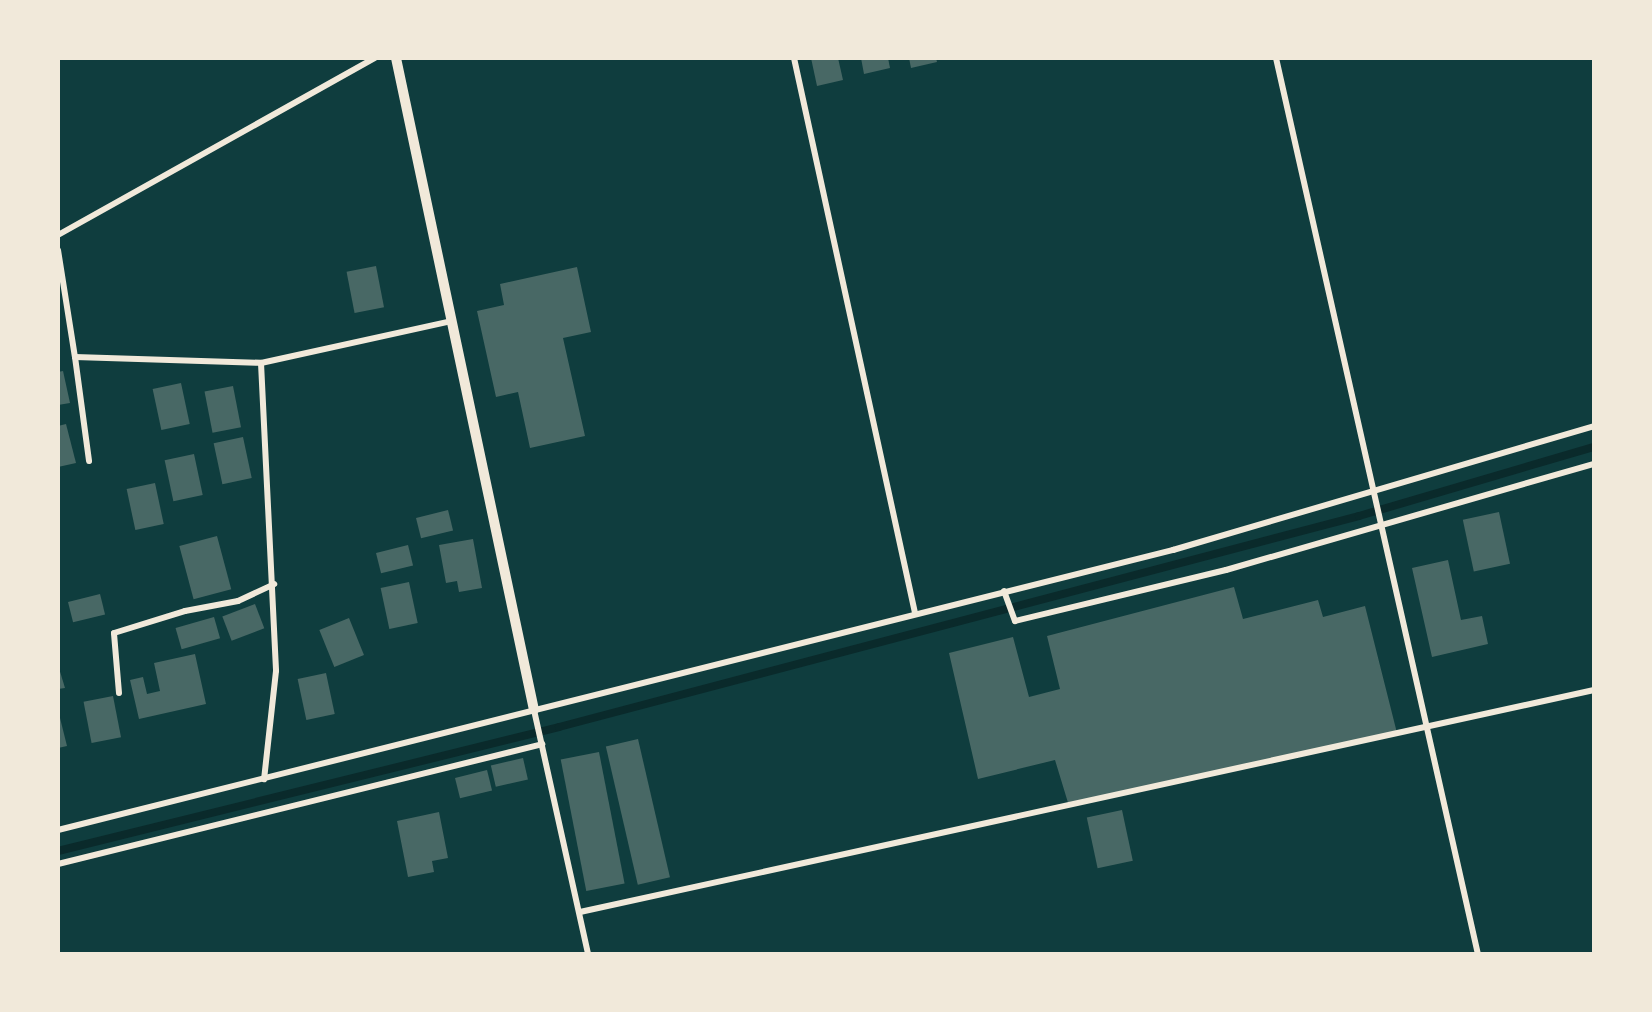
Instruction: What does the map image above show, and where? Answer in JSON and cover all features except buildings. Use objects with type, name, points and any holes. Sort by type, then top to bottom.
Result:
[{"type":"street","points":[[58,236],[375,58]]},
{"type":"street","points":[[396,58],[588,954]]},
{"type":"street","points":[[794,58],[915,613]]},
{"type":"street","points":[[1276,58],[1478,954]]},
{"type":"street","points":[[58,250],[89,461]]},
{"type":"street","points":[[75,357],[261,363],[452,321]]},
{"type":"street","points":[[261,363],[274,584],[276,672],[264,779]]},
{"type":"street","points":[[58,830],[1173,550],[1593,426]]},
{"type":"street","points":[[1004,591],[1014,621],[1381,528],[1593,464]]},
{"type":"street","points":[[119,693],[114,633],[185,610],[238,601],[274,584]]},
{"type":"street","points":[[580,912],[1593,690]]},
{"type":"street","points":[[58,864],[542,744]]},
{"type":"waterway","points":[[58,851],[559,727],[1359,516],[1594,447]]}]
